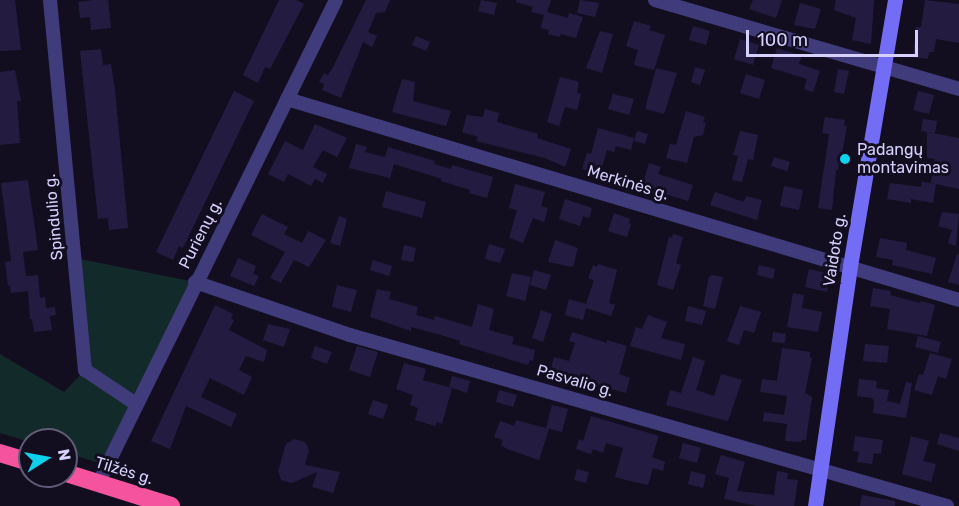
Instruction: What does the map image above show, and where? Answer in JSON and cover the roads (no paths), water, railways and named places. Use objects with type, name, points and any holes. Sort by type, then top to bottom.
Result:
[{"type":"highway","points":[[0,453],[18,458]]},
{"type":"highway","name":"Tilžės g.","points":[[78,477],[171,506]]},
{"type":"main road","name":"Vaidoto g.","points":[[815,506],[850,266],[895,0]]},
{"type":"street","name":"Spindulio g.","points":[[50,0],[86,370],[136,404]]},
{"type":"street","name":"Purienų g.","points":[[98,483],[195,282],[336,0]]},
{"type":"street","points":[[655,0],[959,89]]},
{"type":"street","name":"Merkinės g.","points":[[287,99],[959,300]]},
{"type":"street","name":"Pasvalio g.","points":[[195,282],[350,334],[821,468],[946,506]]},
{"type":"place","name":"Padangų montavimas","points":[[845,159]]}]
